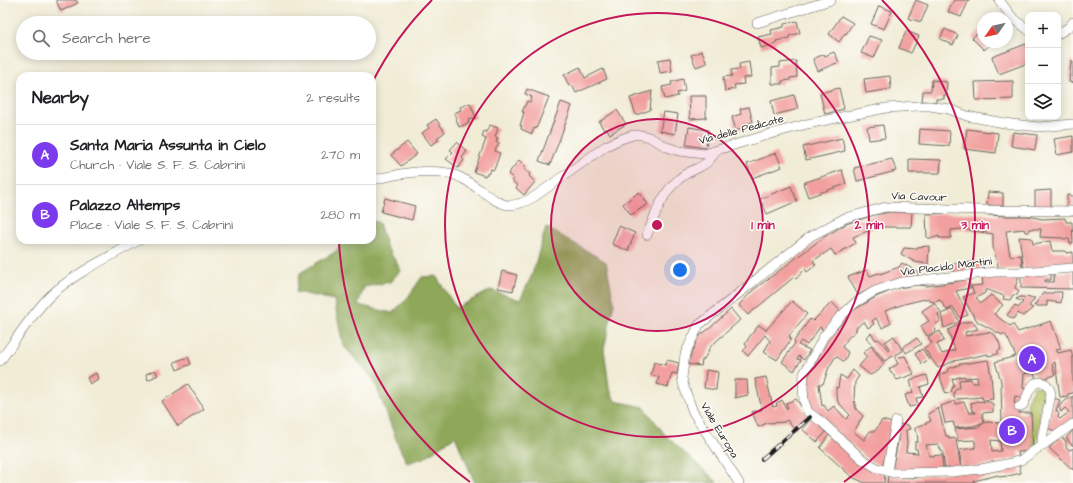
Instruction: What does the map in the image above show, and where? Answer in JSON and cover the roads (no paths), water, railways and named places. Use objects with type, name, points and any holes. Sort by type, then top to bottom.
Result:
[{"type":"street","points":[[757,23],[831,0]]},
{"type":"street","points":[[999,0],[1011,16],[1025,28]]},
{"type":"street","points":[[1061,32],[1069,27],[1073,22]]},
{"type":"street","name":"Via delle Pedicate","points":[[376,179],[414,171],[448,173],[469,182],[498,202],[510,205],[523,202],[534,197],[601,149],[625,137],[636,134],[645,136],[671,149],[702,154],[807,124],[886,108],[917,106],[930,106],[967,116],[1004,123],[1039,127],[1073,124]]},
{"type":"street","points":[[647,235],[658,209],[673,185],[683,176],[708,163],[715,151]]},
{"type":"street","name":"Via Cavour","points":[[684,387],[682,374],[686,354],[699,324],[811,236],[845,218],[886,207],[1073,211]]},
{"type":"street","points":[[0,361],[51,295],[78,275],[132,244]]},
{"type":"street","name":"Via Placido Martini","points":[[1073,268],[1021,272],[995,272],[902,282],[875,291],[855,303],[824,336],[804,374],[802,389],[808,412],[822,422],[862,458],[877,468],[893,473],[952,472],[981,469],[1021,460],[1073,424]]},
{"type":"street","points":[[1019,407],[1023,405],[1030,389],[1035,383],[1042,382],[1048,386],[1051,394],[1042,438],[1043,446]]},
{"type":"street","name":"Viale Europa","points":[[684,387],[693,412],[739,483]]},
{"type":"street","points":[[887,471],[896,421]]},
{"type":"railway","points":[[762,459],[810,417]]},
{"type":"place","name":"Santa Maria Assunta in Cielo","points":[[1032,359]]},
{"type":"place","name":"Palazzo Altemps","points":[[1012,431]]}]
